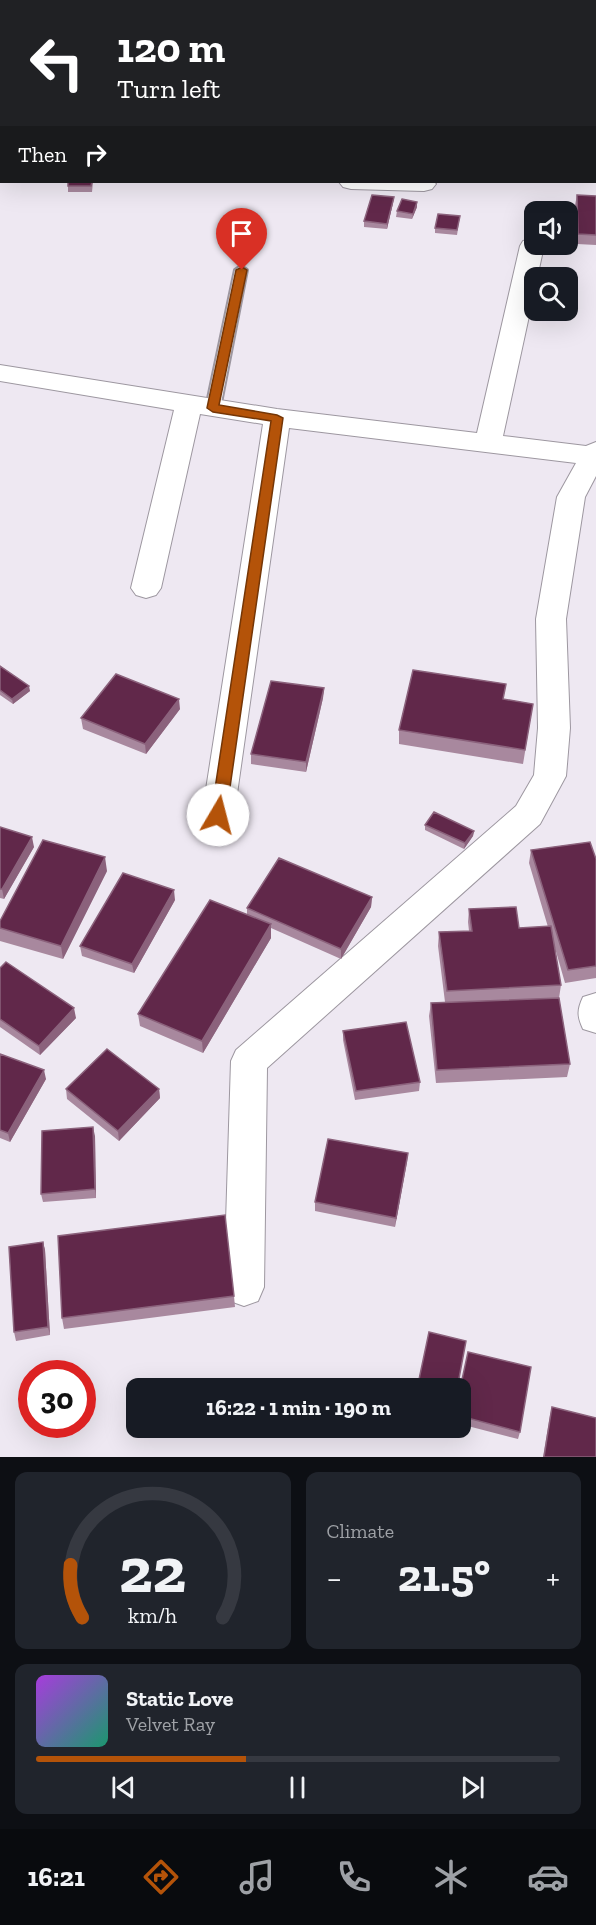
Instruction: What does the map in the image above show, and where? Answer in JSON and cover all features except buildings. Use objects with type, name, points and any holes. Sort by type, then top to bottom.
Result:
[{"type":"street","points":[[388,183],[424,184]]},
{"type":"street","points":[[488,444],[530,255]]},
{"type":"street","points":[[0,373],[277,418],[595,455],[571,497],[551,619],[554,728],[550,776],[528,815],[249,1061],[243,1287]]},
{"type":"street","points":[[146,588],[201,406]]},
{"type":"street","points":[[218,815],[277,418]]},
{"type":"street","points":[[596,1008],[596,1018]]},
{"type":"lane","points":[[201,406],[242,270]]},
{"type":"route","points":[[218,815],[277,418],[213,408],[242,270]]}]
